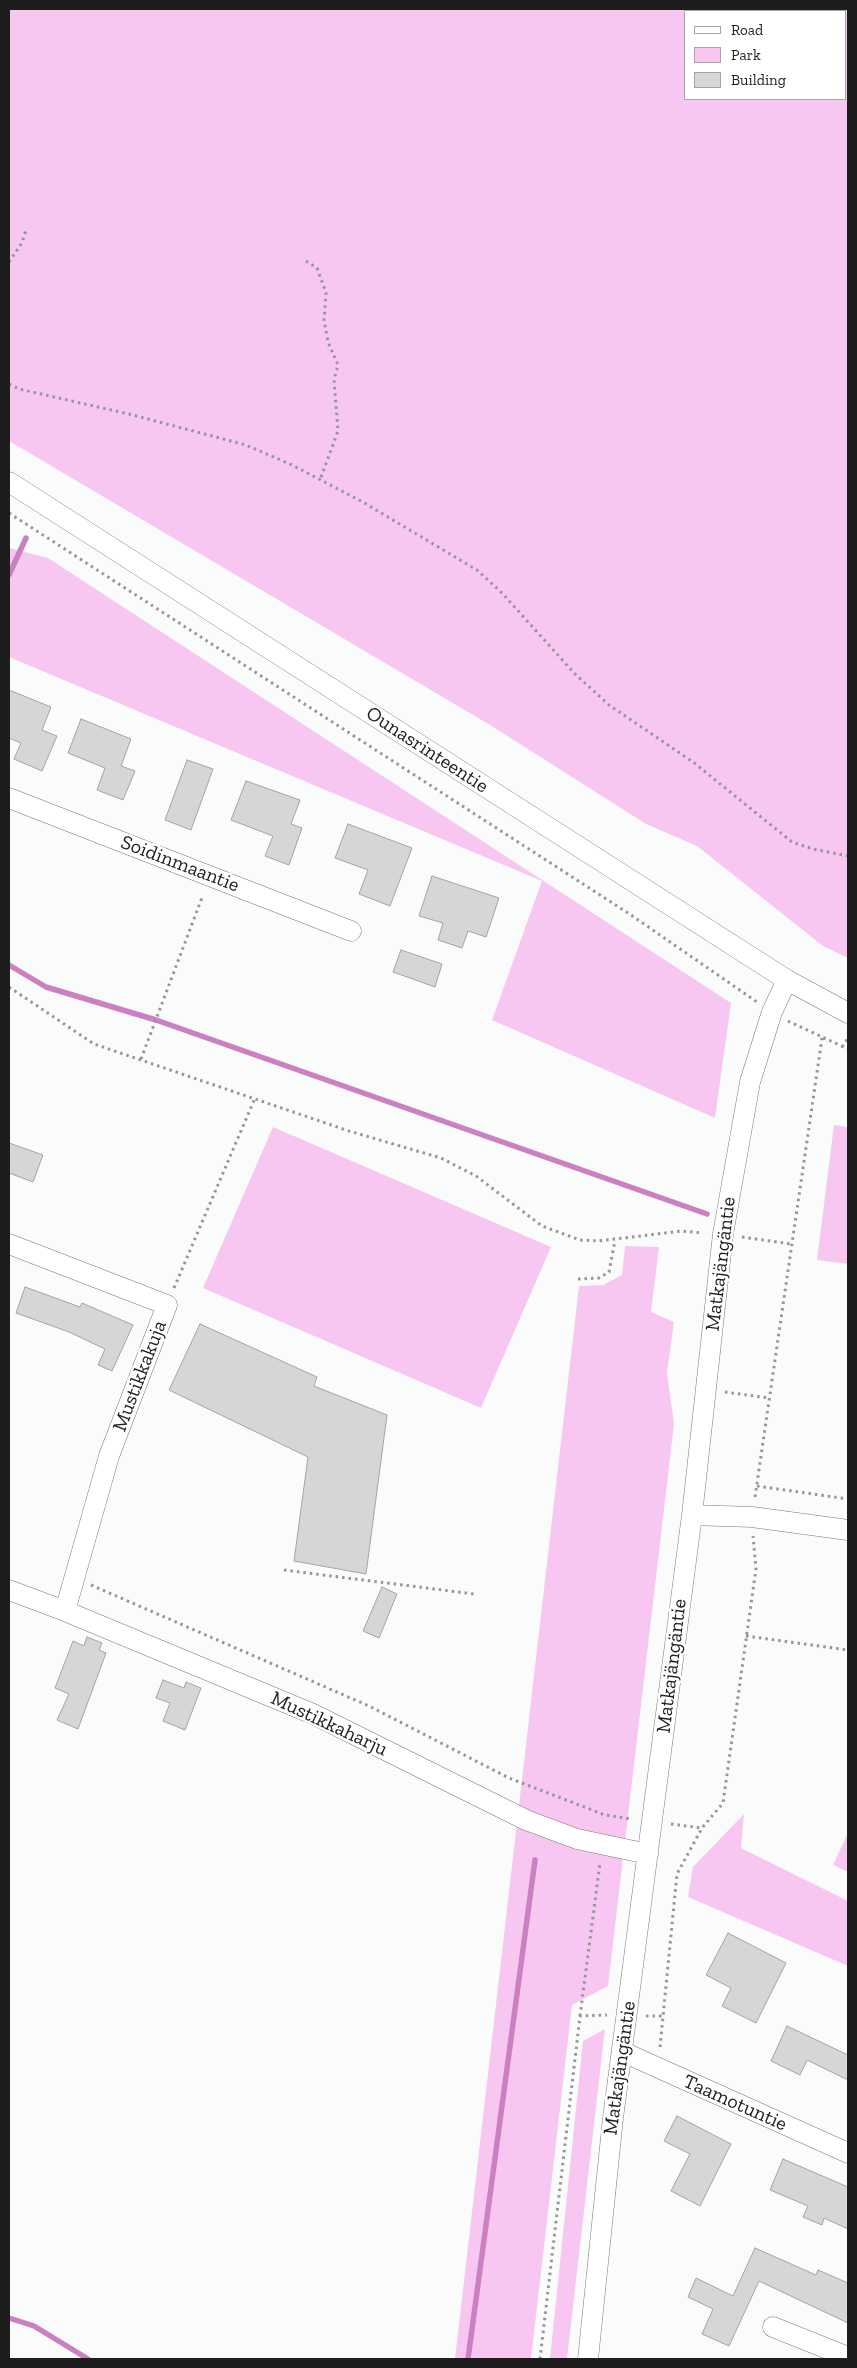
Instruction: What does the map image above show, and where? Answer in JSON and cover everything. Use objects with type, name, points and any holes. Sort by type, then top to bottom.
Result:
[{"type":"street","name":"Ounasrinteentie","points":[[9,482],[787,980],[848,1013]]},
{"type":"street","name":"Soidinmaantie","points":[[9,798],[352,931]]},
{"type":"street","name":"Matkajängäntie","points":[[588,2359],[613,2118],[692,1515],[723,1234],[748,1091],[757,1054],[772,1012],[787,980]]},
{"type":"street","name":"Mustikkakuja","points":[[9,1244],[167,1305],[109,1456],[73,1577],[65,1611]]},
{"type":"street","points":[[692,1515],[752,1517],[848,1530]]},
{"type":"street","name":"Mustikkaharju","points":[[9,1590],[65,1611],[313,1714],[526,1820],[578,1839],[648,1854]]},
{"type":"street","name":"Taamotuntie","points":[[623,2052],[848,2153]]},
{"type":"street","points":[[773,2326],[848,2357]]},
{"type":"path","points":[[9,262],[22,243],[26,230]]},
{"type":"path","points":[[306,261],[317,268],[326,293],[324,320],[328,342],[338,365],[334,380],[338,431],[320,480]]},
{"type":"path","points":[[9,384],[246,446],[292,465],[426,538],[477,570],[502,593],[574,673],[608,705],[693,762],[792,842],[813,849],[848,856]]},
{"type":"path","points":[[9,513],[631,915],[772,1012],[848,1049]]},
{"type":"path","points":[[141,1060],[211,875]]},
{"type":"path","points":[[9,987],[94,1044],[349,1131],[441,1158],[476,1176],[542,1226],[580,1240],[615,1240],[682,1231],[723,1234],[791,1244]]},
{"type":"path","points":[[842,1047],[848,1038]]},
{"type":"path","points":[[167,1305],[255,1098]]},
{"type":"path","points":[[578,1279],[599,1278],[608,1272],[615,1240]]},
{"type":"path","points":[[725,1392],[769,1398]]},
{"type":"path","points":[[757,1486],[848,1499]]},
{"type":"path","points":[[284,1570],[474,1594]]},
{"type":"path","points":[[73,1577],[360,1702],[440,1741],[509,1778],[605,1815],[702,1828]]},
{"type":"path","points":[[746,1636],[848,1650]]},
{"type":"path","points":[[540,2359],[605,1815]]},
{"type":"path","points":[[580,2016],[663,2016],[657,2068]]},
{"type":"green space","points":[[9,9],[848,9],[848,958],[823,946],[697,846],[646,824],[490,725],[9,441]]},
{"type":"green space","points":[[9,548],[48,558],[731,1003],[715,1118],[492,1020],[542,881],[9,657]]},
{"type":"green space","points":[[834,1125],[848,1127],[848,1264],[817,1260]]},
{"type":"green space","points":[[273,1127],[551,1247],[481,1408],[203,1288]]},
{"type":"green space","points":[[625,1246],[659,1247],[651,1312],[674,1322],[667,1373],[674,1424],[608,1986],[572,2005],[531,2359],[455,2359],[579,1286],[603,1285],[622,1275]]},
{"type":"green space","points":[[744,1814],[741,1848],[848,1901],[848,1966],[688,1897],[693,1867]]},
{"type":"green space","points":[[848,1833],[848,1872],[833,1865]]},
{"type":"green space","points":[[605,2029],[567,2359],[550,2359],[583,2041]]},
{"type":"building","points":[[9,690],[51,707],[42,730],[57,736],[42,771],[14,759],[21,743],[9,738]]},
{"type":"building","points":[[81,719],[131,739],[121,766],[135,771],[123,800],[97,790],[105,768],[68,753]]},
{"type":"building","points":[[187,760],[213,769],[191,830],[165,820]]},
{"type":"building","points":[[246,781],[300,800],[291,824],[302,828],[289,865],[265,856],[273,836],[231,820]]},
{"type":"building","points":[[348,824],[412,848],[390,906],[359,894],[368,870],[335,858]]},
{"type":"building","points":[[432,876],[499,898],[486,937],[468,931],[462,948],[438,940],[443,923],[419,916]]},
{"type":"building","points":[[401,950],[442,964],[435,987],[393,972]]},
{"type":"building","points":[[9,1143],[43,1155],[33,1182],[9,1173]]},
{"type":"building","points":[[25,1287],[80,1307],[82,1303],[133,1325],[112,1371],[98,1365],[105,1349],[69,1332],[16,1313]]},
{"type":"building","points":[[200,1324],[317,1377],[314,1386],[387,1415],[366,1574],[294,1561],[308,1457],[169,1390]]},
{"type":"building","points":[[382,1587],[397,1594],[379,1638],[363,1631]]},
{"type":"building","points":[[87,1637],[102,1643],[99,1650],[106,1653],[78,1729],[57,1720],[69,1694],[55,1688],[73,1641],[84,1646]]},
{"type":"building","points":[[163,1680],[184,1688],[186,1682],[201,1688],[185,1730],[163,1721],[170,1703],[156,1698]]},
{"type":"building","points":[[728,1933],[786,1963],[756,2023],[722,2006],[731,1988],[706,1975]]},
{"type":"building","points":[[787,2026],[848,2055],[848,2080],[807,2060],[800,2075],[771,2061]]},
{"type":"building","points":[[677,2116],[731,2144],[700,2206],[671,2191],[690,2154],[664,2141]]},
{"type":"building","points":[[783,2159],[848,2187],[848,2229],[824,2218],[822,2225],[803,2217],[808,2206],[770,2190]]},
{"type":"building","points":[[755,2248],[816,2275],[818,2270],[848,2283],[848,2323],[759,2281],[729,2346],[702,2334],[713,2309],[688,2297],[696,2278],[733,2296]]},
{"type":"waterway","points":[[9,575],[26,538]]},
{"type":"waterway","points":[[9,965],[46,987],[156,1020],[707,1214]]},
{"type":"waterway","points":[[468,2359],[535,1860]]},
{"type":"waterway","points":[[9,2318],[34,2326],[88,2359]]}]
